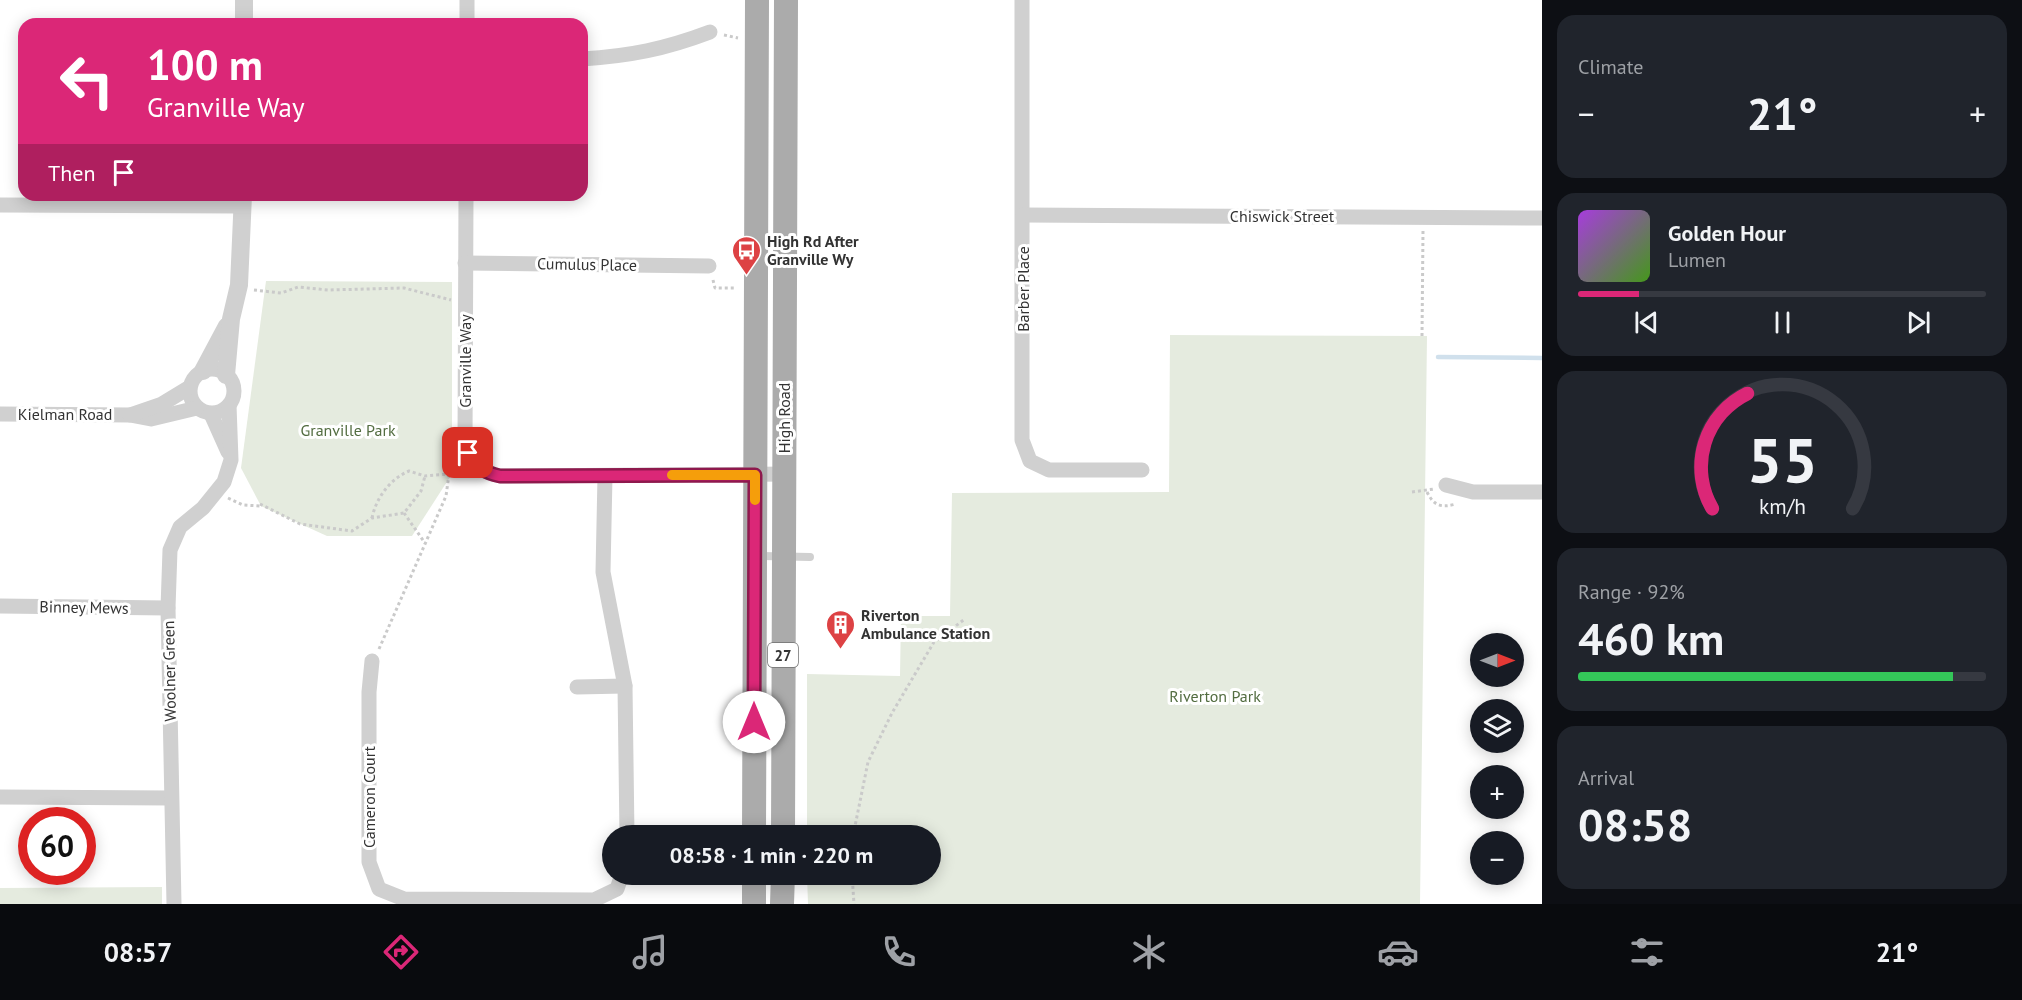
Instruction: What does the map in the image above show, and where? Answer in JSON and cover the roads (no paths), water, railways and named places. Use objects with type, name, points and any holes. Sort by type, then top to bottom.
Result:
[{"type":"main road","name":"High Road","points":[[754,825],[757,0]]},
{"type":"main road","name":"High Road","points":[[783,825],[786,0]]},
{"type":"main road","points":[[754,885],[754,904]]},
{"type":"main road","points":[[782,904],[783,885]]},
{"type":"street","points":[[244,0],[244,18]]},
{"type":"street","points":[[467,0],[467,18]]},
{"type":"street","name":"Barber Place","points":[[1022,0],[1022,441],[1030,461],[1049,470],[1142,470]]},
{"type":"street","points":[[588,59],[614,57],[667,48],[710,32]]},
{"type":"street","points":[[0,205],[194,201]]},
{"type":"street","name":"Kielman Road","points":[[0,414],[130,415],[151,419],[224,410],[229,405],[233,386],[226,375],[231,319],[239,285],[243,201]]},
{"type":"street","name":"Granville Way","points":[[466,201],[465,443],[474,464],[487,473],[500,476],[605,476]]},
{"type":"street","name":"Chiswick Street","points":[[1023,215],[1542,218]]},
{"type":"street","name":"Cumulus Place","points":[[465,263],[709,266]]},
{"type":"street","name":"Kielman Road","points":[[130,415],[162,404],[190,387],[194,377],[203,371],[231,319]]},
{"type":"street","points":[[203,371],[216,370],[226,375]]},
{"type":"street","points":[[190,387],[192,402],[204,411],[231,460]]},
{"type":"street","points":[[229,405],[231,460]]},
{"type":"street","name":"Woolner Green","points":[[174,904],[168,608],[170,550],[180,527],[219,491],[231,460]]},
{"type":"street","points":[[627,825],[625,686],[603,572],[605,476],[784,474]]},
{"type":"street","points":[[1446,485],[1473,492],[1542,492]]},
{"type":"street","name":"Binney Mews","points":[[0,606],[168,608]]},
{"type":"street","name":"Cameron Court","points":[[372,661],[369,692],[369,862],[379,890],[404,899],[594,900],[617,889],[618,885]]},
{"type":"street","points":[[577,687],[625,686]]},
{"type":"street","points":[[0,797],[171,798]]},
{"type":"lane","points":[[755,556],[810,557]]},
{"type":"waterway","points":[[1438,357],[1542,358]]},
{"type":"place","name":"High Rd After Granville Wy","points":[[746,276]]},
{"type":"place","name":"Riverton Ambulance Station","points":[[840,650]]},
{"type":"park label","name":"Granville Park","points":[[348,430]]},
{"type":"park label","name":"Riverton Park","points":[[1215,696]]}]
